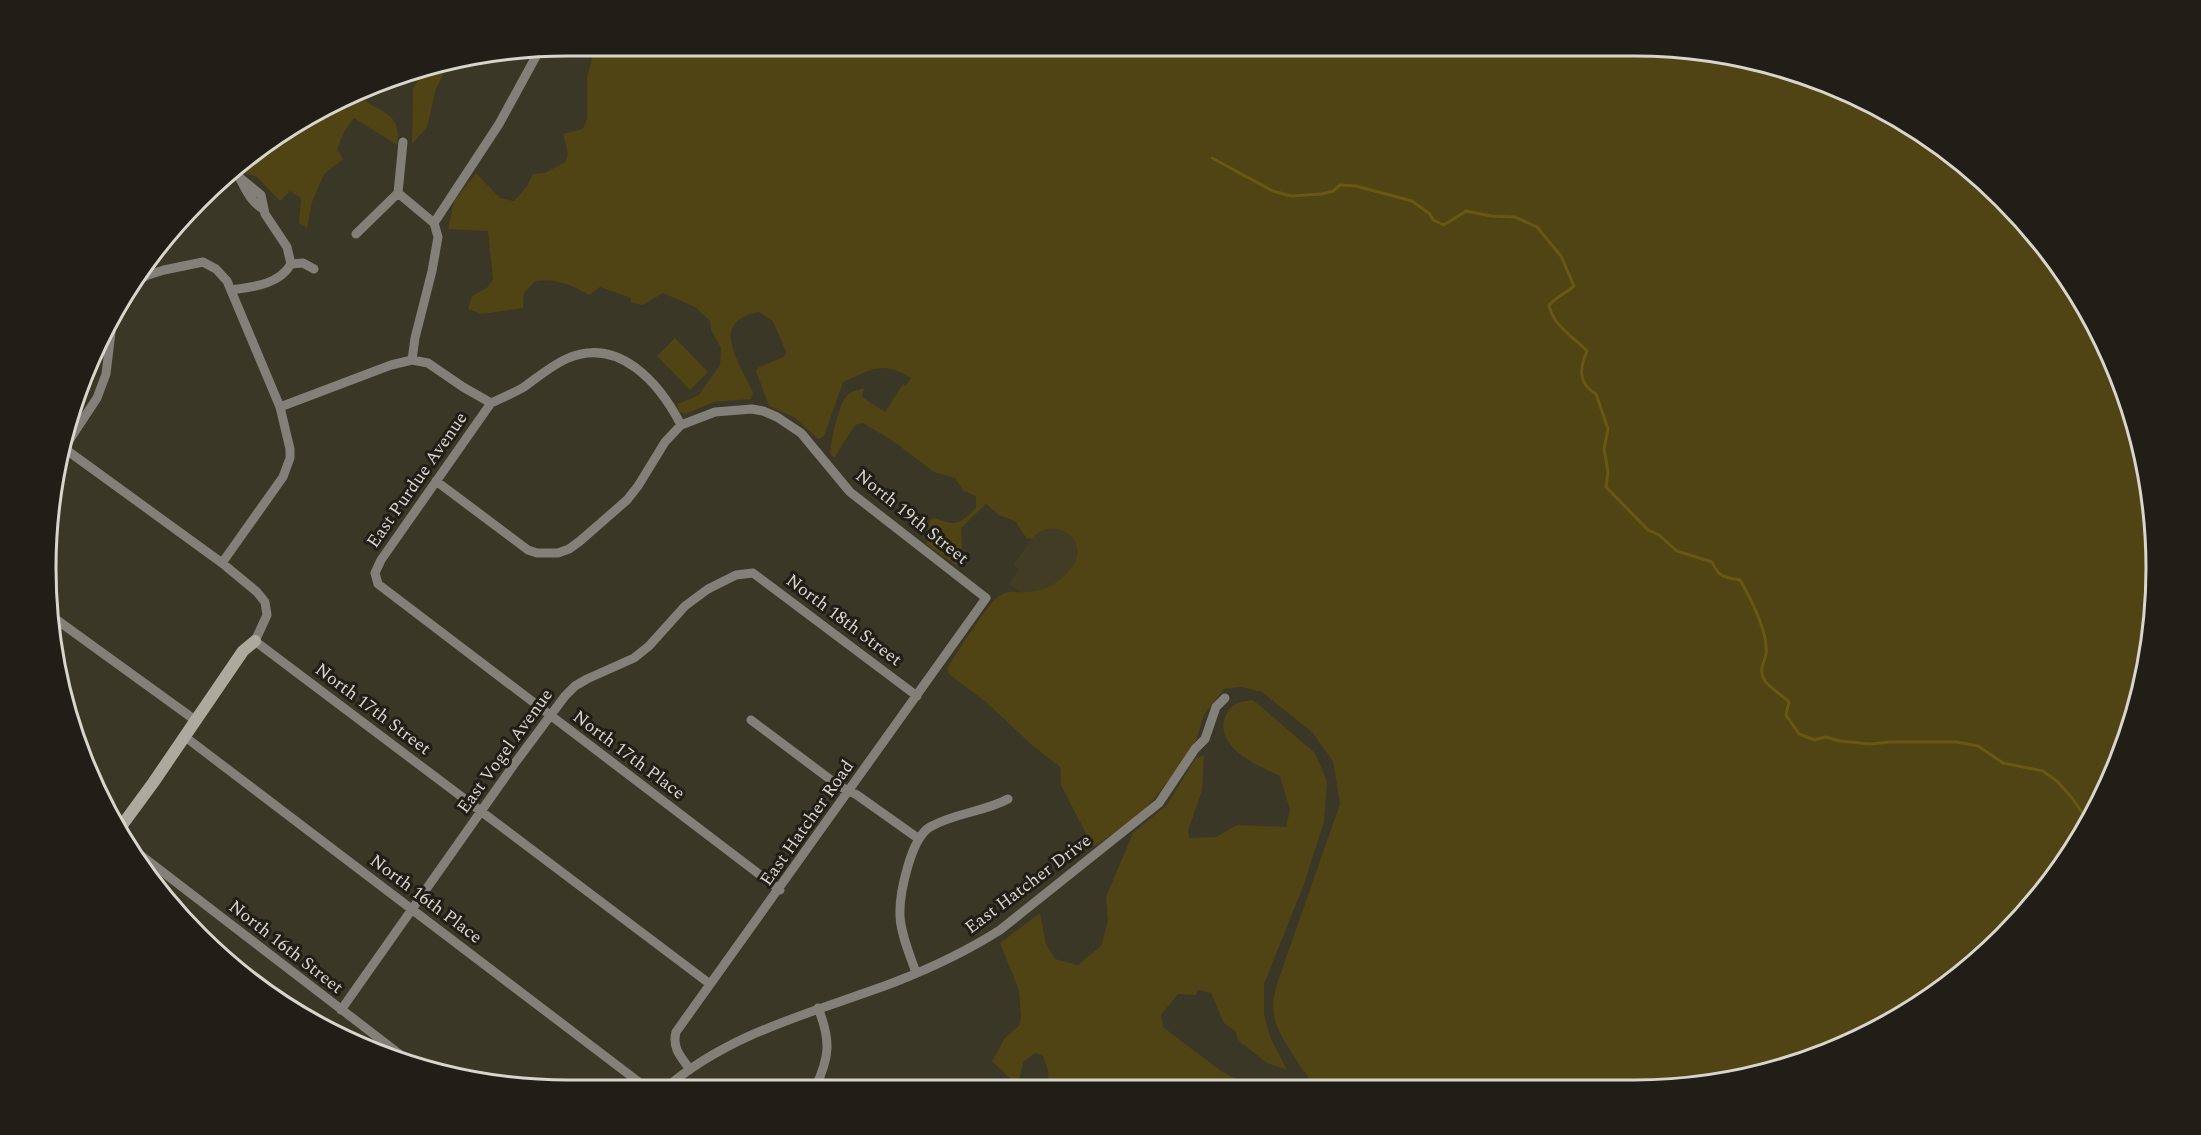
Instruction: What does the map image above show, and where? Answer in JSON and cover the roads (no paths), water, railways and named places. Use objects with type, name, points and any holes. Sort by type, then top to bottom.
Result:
[{"type":"street","points":[[434,223],[499,124],[536,57]]},
{"type":"street","points":[[356,234],[398,192],[403,142]]},
{"type":"street","points":[[231,290],[266,284],[287,271],[291,264],[287,247],[263,209],[246,194],[239,176]]},
{"type":"street","points":[[398,192],[434,223],[438,237],[412,360]]},
{"type":"street","points":[[147,275],[203,262],[216,268],[227,281],[280,407],[291,449],[287,469],[269,499],[222,563]]},
{"type":"street","points":[[291,264],[303,264],[314,269]]},
{"type":"street","points":[[75,429],[97,398],[106,374],[110,336]]},
{"type":"street","points":[[280,407],[412,360],[428,363],[491,403],[523,387],[572,356],[590,353],[612,355],[631,364],[654,384],[669,403],[681,425],[665,442],[627,500],[570,549],[558,553],[537,553],[528,550],[436,481]]},
{"type":"street","name":"East Purdue Avenue","points":[[375,578],[381,560],[491,403]]},
{"type":"street","name":"North 19th Street","points":[[681,425],[715,412],[734,409],[763,411],[788,422],[801,433],[850,492],[986,598]]},
{"type":"street","points":[[69,452],[222,563],[257,592],[265,602],[267,615],[255,641],[243,651],[124,823]]},
{"type":"street","name":"North 18th Street","points":[[750,572],[759,576],[916,696]]},
{"type":"street","name":"East Vogel Avenue","points":[[341,1010],[550,716],[575,686],[633,658],[649,646],[674,616],[704,591],[736,575],[750,572]]},
{"type":"street","name":"North 17th Place","points":[[375,578],[383,589],[780,890]]},
{"type":"street","name":"East Hatcher Road","points":[[689,1068],[677,1052],[674,1041],[676,1032],[780,890],[986,598]]},
{"type":"street","points":[[59,621],[195,720]]},
{"type":"street","name":"North 17th Street","points":[[255,641],[710,984]]},
{"type":"street","name":"East Hatcher Drive","points":[[675,1080],[689,1068],[738,1041],[818,1008],[895,982],[980,944],[1159,803],[1195,749],[1206,739],[1216,707],[1225,698]]},
{"type":"street","points":[[751,720],[839,786],[850,791],[919,839]]},
{"type":"street","name":"North 16th Place","points":[[184,736],[636,1080]]},
{"type":"street","points":[[916,973],[903,932],[900,909],[907,869],[919,839],[928,828],[941,822],[993,807],[1008,799]]},
{"type":"street","name":"North 16th Street","points":[[150,863],[391,1048]]},
{"type":"street","points":[[818,1008],[828,1040],[827,1060],[818,1080]]},
{"type":"waterway","points":[[1212,158],[1273,191],[1291,196],[1322,194],[1333,191],[1340,185],[1356,186],[1412,201],[1430,214],[1433,220],[1444,225],[1466,211],[1491,216],[1515,217],[1537,227],[1561,256],[1574,286],[1549,305],[1559,325],[1587,351],[1582,369],[1583,380],[1596,394],[1608,429],[1604,449],[1608,472],[1606,487],[1648,530],[1659,535],[1677,551],[1712,562],[1720,574],[1740,580],[1765,636],[1766,654],[1762,668],[1763,677],[1789,702],[1786,715],[1799,734],[1815,740],[1825,737],[1870,744],[1957,742],[1978,746],[2003,763],[2043,771],[2058,782],[2083,813]]}]
